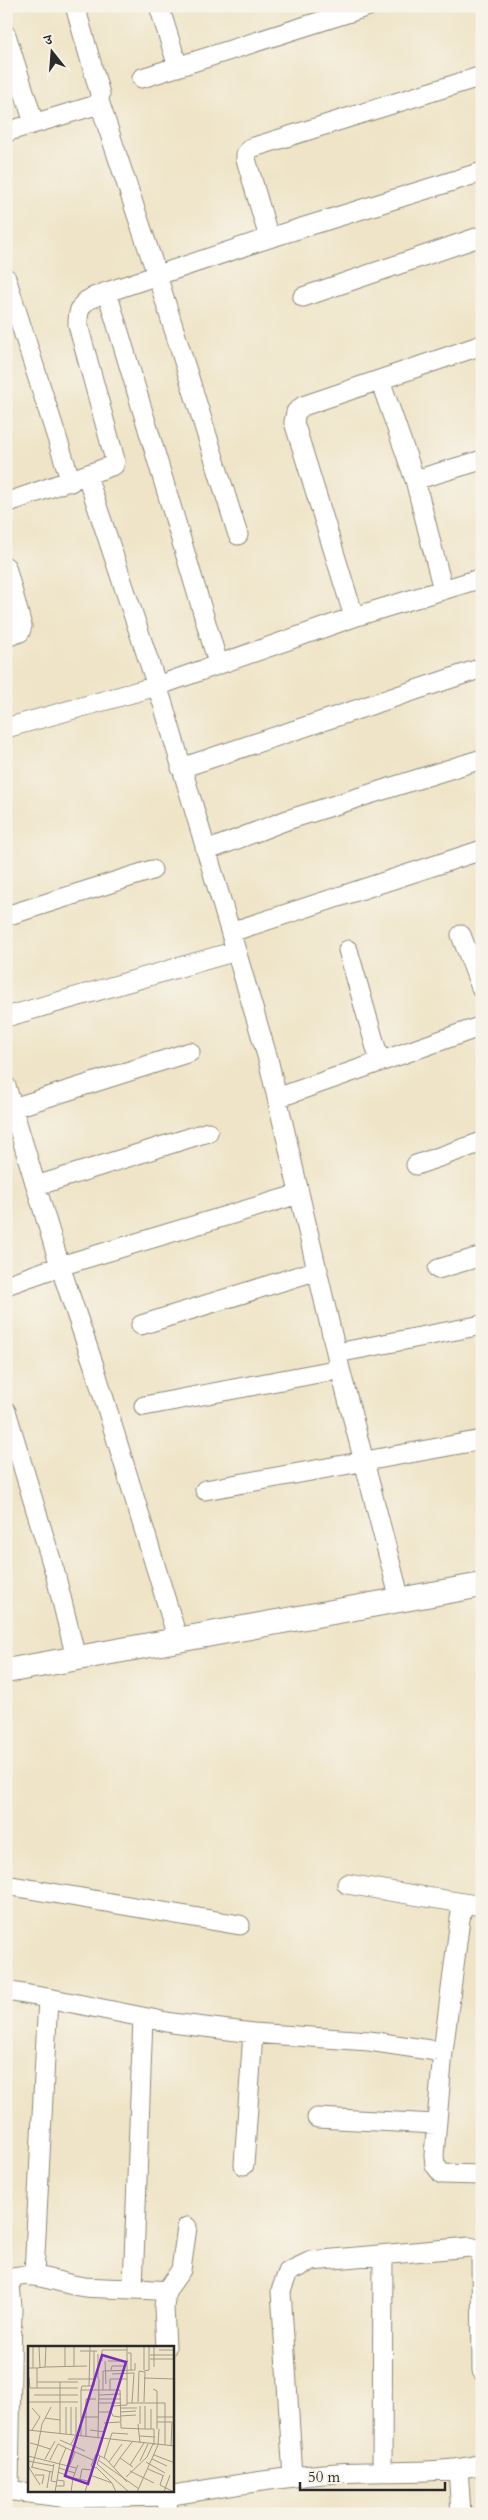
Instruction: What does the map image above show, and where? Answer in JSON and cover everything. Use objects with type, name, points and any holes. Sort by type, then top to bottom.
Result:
[{"type":"street","points":[[75,6],[100,94],[99,101],[157,275],[238,535]]},
{"type":"street","points":[[159,6],[178,67]]},
{"type":"street","points":[[142,78],[369,6]]},
{"type":"street","points":[[6,35],[34,123]]},
{"type":"street","points":[[269,238],[246,159],[246,154],[251,148],[482,76]]},
{"type":"street","points":[[6,132],[93,106],[99,101]]},
{"type":"street","points":[[6,503],[111,468],[114,460],[78,325],[77,314],[87,300],[269,238],[482,172]]},
{"type":"street","points":[[303,297],[482,236]]},
{"type":"street","points":[[6,278],[157,686],[231,932],[268,1059],[363,1461],[400,1600]]},
{"type":"street","points":[[107,292],[218,663]]},
{"type":"street","points":[[354,617],[294,422],[296,412],[303,406],[482,345]]},
{"type":"street","points":[[380,380],[415,480],[443,590]]},
{"type":"street","points":[[415,480],[482,460]]},
{"type":"street","points":[[6,568],[22,626],[20,632],[6,637]]},
{"type":"street","points":[[6,728],[157,686],[218,663],[354,617],[482,578]]},
{"type":"street","points":[[181,768],[482,668]]},
{"type":"street","points":[[206,851],[287,820],[482,759]]},
{"type":"street","points":[[231,932],[482,850]]},
{"type":"street","points":[[6,916],[152,870]]},
{"type":"street","points":[[461,935],[482,990]]},
{"type":"street","points":[[348,950],[380,1062]]},
{"type":"street","points":[[6,1017],[236,951]]},
{"type":"street","points":[[277,1098],[482,1026]]},
{"type":"street","points":[[13,1108],[190,1052]]},
{"type":"street","points":[[6,1086],[60,1266],[96,1375],[178,1640]]},
{"type":"street","points":[[36,1186],[208,1132]]},
{"type":"street","points":[[416,1165],[482,1142]]},
{"type":"street","points":[[6,1285],[60,1266],[299,1194]]},
{"type":"street","points":[[438,1269],[482,1256]]},
{"type":"street","points":[[141,1325],[318,1270]]},
{"type":"street","points":[[144,1406],[339,1361],[482,1324]]},
{"type":"street","points":[[6,1411],[55,1572],[76,1658]]},
{"type":"street","points":[[205,1490],[482,1440]]},
{"type":"street","points":[[6,1670],[482,1585]]},
{"type":"street","points":[[347,1884],[482,1906]]},
{"type":"street","points":[[6,1885],[240,1925]]},
{"type":"street","points":[[463,1903],[443,2052],[434,2155],[437,2171],[442,2174],[482,2175]]},
{"type":"street","points":[[6,1991],[144,2018],[253,2033],[369,2041],[443,2052]]},
{"type":"street","points":[[34,2274],[48,1998]]},
{"type":"street","points":[[133,2287],[144,2018]]},
{"type":"street","points":[[244,2165],[253,2033]]},
{"type":"street","points":[[317,2118],[436,2124]]},
{"type":"street","points":[[166,2346],[164,2307],[166,2291],[181,2270],[187,2227]]},
{"type":"street","points":[[293,2477],[281,2291],[288,2272],[301,2264],[470,2247],[479,2250],[481,2256],[482,2371]]},
{"type":"street","points":[[382,2471],[383,2256]]},
{"type":"street","points":[[166,2291],[133,2287],[72,2285],[34,2274],[6,2279],[10,2285],[12,2307],[15,2387],[7,2490],[69,2498],[168,2500],[293,2477],[458,2468],[482,2464]]},
{"type":"street","points":[[458,2468],[461,2514]]}]
